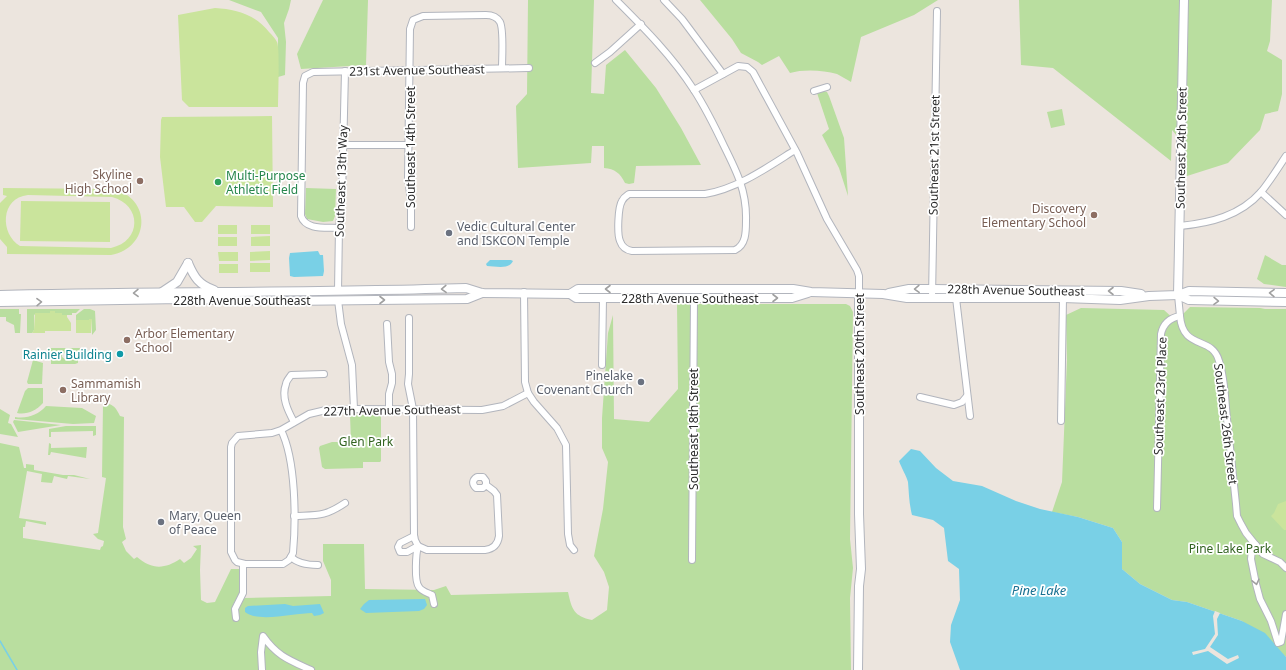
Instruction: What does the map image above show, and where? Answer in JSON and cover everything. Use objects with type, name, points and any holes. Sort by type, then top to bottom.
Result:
[{"type":"main road","name":"Southeast 24th Street","points":[[1178,295],[1184,0]]},
{"type":"main road","points":[[162,292],[177,282],[188,263],[199,283],[207,288],[220,292]]},
{"type":"main road","name":"228th Avenue Southeast","points":[[0,295],[162,292],[299,292],[466,288],[482,293],[524,292],[570,294],[576,298],[792,298],[810,292]]},
{"type":"main road","name":"228th Avenue Southeast","points":[[570,294],[578,289],[793,289],[810,292],[884,294],[907,298],[1063,298],[1120,300],[1149,296],[1178,295],[1189,291],[1286,293]]},
{"type":"main road","name":"228th Avenue Southeast","points":[[884,294],[909,289],[932,289],[1121,291],[1149,296]]},
{"type":"main road","points":[[299,292],[309,296],[328,296],[338,300],[344,296],[362,295],[366,290]]},
{"type":"main road","points":[[987,298],[1013,293],[1020,290]]},
{"type":"main road","name":"228th Avenue Southeast","points":[[0,302],[167,299],[285,301],[467,299],[482,293]]},
{"type":"main road","name":"Southeast 20th Street","points":[[858,670],[859,586],[861,569],[859,514],[859,293]]},
{"type":"main road","name":"228th Avenue Southeast","points":[[1178,295],[1189,300],[1286,302]]},
{"type":"street","points":[[664,0],[686,24],[723,74],[694,90]]},
{"type":"street","points":[[620,1],[662,48],[694,90],[716,129],[741,181],[746,212],[746,233],[743,243],[735,250],[632,251],[624,248],[619,236],[619,207],[624,197],[629,194],[705,194],[716,192],[741,181],[795,150]]},
{"type":"street","name":"Southeast 21st Street","points":[[932,298],[937,11]]},
{"type":"street","name":"Southeast 14th Street","points":[[411,227],[411,201],[408,178],[410,29],[414,20],[423,16],[491,15],[498,19],[502,27],[502,68]]},
{"type":"street","points":[[595,63],[610,52],[641,24]]},
{"type":"street","name":"Southeast 20th Street","points":[[723,74],[738,66],[746,67],[753,72],[795,150],[830,225],[857,270],[859,276],[859,293]]},
{"type":"street","name":"231st Avenue Southeast","points":[[339,228],[312,226],[305,223],[301,216],[303,83],[305,76],[313,72],[529,68]]},
{"type":"street","name":"Southeast 13th Way","points":[[338,291],[339,228],[344,145],[345,71]]},
{"type":"street","points":[[814,92],[827,87]]},
{"type":"street","points":[[344,145],[409,145]]},
{"type":"street","points":[[1180,226],[1210,222],[1243,208],[1261,192],[1286,156]]},
{"type":"street","points":[[1261,192],[1286,215]]},
{"type":"street","points":[[524,292],[524,373],[528,393],[541,411],[557,428],[566,445],[568,534],[570,545],[574,550]]},
{"type":"street","points":[[1178,295],[1180,316]]},
{"type":"street","points":[[602,365],[603,298]]},
{"type":"street","name":"Southeast 18th Street","points":[[692,560],[694,298]]},
{"type":"street","points":[[956,298],[970,416]]},
{"type":"street","points":[[1062,421],[1063,298]]},
{"type":"street","points":[[338,300],[341,324],[352,365],[354,409]]},
{"type":"street","name":"Southeast 23rd Place","points":[[1157,508],[1161,334],[1167,322],[1180,316]]},
{"type":"street","name":"Southeast 26th Street","points":[[1180,316],[1182,327],[1186,333],[1193,340],[1212,348],[1219,360],[1225,398],[1238,516],[1241,524],[1263,554],[1280,562],[1286,568]]},
{"type":"street","points":[[409,318],[408,384],[413,409],[414,536],[418,546],[416,551],[416,581],[418,587],[432,596],[434,604]]},
{"type":"street","points":[[387,324],[389,362],[392,374],[390,410]]},
{"type":"street","points":[[294,422],[287,410],[285,396],[286,384],[291,375],[324,374]]},
{"type":"street","name":"227th Avenue Southeast","points":[[243,564],[235,560],[231,552],[232,447],[234,439],[241,434],[267,434],[281,430],[302,417],[317,411],[354,409],[390,410],[493,408],[512,403],[528,393]]},
{"type":"street","points":[[920,397],[954,405],[962,402],[967,396]]},
{"type":"street","points":[[236,618],[235,609],[242,593],[243,564],[280,564],[290,559],[293,549],[294,516],[292,475],[287,444],[281,430]]},
{"type":"street","points":[[418,546],[427,550],[485,550],[496,544],[499,536],[498,500],[494,490],[486,485]]},
{"type":"street","points":[[294,516],[325,514],[332,512],[345,503]]},
{"type":"street","points":[[414,536],[400,543],[398,547],[400,552],[407,552],[418,546]]},
{"type":"street","points":[[1256,545],[1252,549],[1251,558],[1256,584],[1260,599],[1272,621],[1278,643],[1281,642],[1283,638],[1286,614]]},
{"type":"street","points":[[290,559],[295,562],[318,565]]},
{"type":"street","points":[[262,670],[261,652],[263,636],[271,647],[280,655],[311,670]]},
{"type":"green space","points":[[229,0],[291,0],[284,23],[286,42],[285,75],[278,77],[278,38],[261,12]]},
{"type":"green space","points":[[323,0],[368,0],[366,65],[301,69],[297,54]]},
{"type":"green space","points":[[528,0],[594,0],[591,93],[604,94],[606,65],[625,50],[656,88],[681,128],[701,165],[636,166],[634,183],[629,184],[625,183],[617,172],[604,168],[604,146],[592,146],[591,163],[518,168],[516,106],[527,94]]},
{"type":"green space","points":[[700,0],[938,0],[914,15],[861,37],[851,82],[837,74],[813,70],[790,73],[779,56],[762,65],[741,53],[732,39]]},
{"type":"green space","points":[[1019,0],[1272,0],[1270,41],[1267,51],[1282,60],[1282,94],[1278,111],[1265,114],[1260,130],[1228,163],[1187,176],[1186,147],[1172,130],[1171,161],[1053,68],[1021,65]]},
{"type":"green space","points":[[215,8],[230,10],[252,17],[264,26],[277,42],[279,73],[278,107],[189,107],[182,100],[178,15]]},
{"type":"green space","points":[[824,91],[827,92],[829,96],[844,138],[848,196],[839,168],[822,135],[829,129],[817,93]]},
{"type":"green space","points":[[1062,109],[1065,125],[1051,128],[1047,112]]},
{"type":"green space","name":"Multi-Purpose Athletic Field","points":[[272,116],[273,207],[216,206],[202,222],[195,222],[184,207],[166,207],[160,157],[162,117]]},
{"type":"green space","points":[[3,188],[112,189],[125,194],[134,202],[140,212],[142,222],[134,243],[124,250],[111,255],[7,254],[7,247],[0,239],[0,203],[7,196],[3,195]],"holes":[[[28,195],[112,197],[122,201],[129,207],[133,215],[134,223],[133,231],[128,238],[121,244],[111,248],[20,246],[13,240],[6,225],[8,209],[12,203],[19,198]]]},
{"type":"green space","points":[[306,188],[336,189],[335,216],[333,221],[323,222],[307,219],[305,214]]},
{"type":"green space","points":[[21,201],[110,202],[110,242],[20,241]]},
{"type":"green space","points":[[218,225],[237,225],[237,234],[218,234]]},
{"type":"green space","points":[[251,225],[270,225],[270,234],[251,234]]},
{"type":"green space","points":[[270,236],[270,246],[251,246],[251,237]]},
{"type":"green space","points":[[218,237],[237,237],[237,246],[218,246]]},
{"type":"green space","points":[[270,251],[270,260],[250,261],[250,252]]},
{"type":"green space","points":[[218,252],[238,252],[238,261],[219,261]]},
{"type":"green space","points":[[1265,255],[1282,265],[1286,265],[1286,287],[1264,284],[1257,279]]},
{"type":"green space","points":[[250,263],[270,263],[270,272],[250,272]]},
{"type":"green space","points":[[219,264],[238,264],[238,273],[219,273]]},
{"type":"green space","points":[[677,304],[846,304],[850,306],[853,312],[850,539],[853,568],[850,598],[851,670],[0,670],[0,443],[19,447],[24,468],[26,468],[26,464],[34,465],[34,470],[63,475],[74,475],[90,479],[68,476],[67,479],[54,476],[52,483],[41,482],[42,474],[27,471],[19,518],[46,522],[46,525],[26,521],[25,527],[23,527],[23,538],[100,550],[104,541],[98,539],[93,534],[98,533],[106,478],[102,477],[103,404],[112,405],[116,408],[120,416],[124,417],[123,527],[126,539],[122,542],[126,551],[134,559],[137,557],[148,564],[158,567],[169,565],[180,559],[184,563],[191,558],[197,549],[193,546],[201,545],[201,600],[207,603],[215,602],[231,569],[241,569],[240,592],[233,605],[245,598],[331,596],[331,580],[323,561],[323,544],[364,544],[365,589],[434,590],[446,586],[451,595],[568,592],[575,611],[581,616],[592,620],[607,610],[609,587],[604,572],[594,556],[603,509],[608,462],[602,448],[602,418],[608,333],[613,315],[614,419],[649,422],[678,389]]},
{"type":"green space","name":"Pine Lake Park","points":[[1190,307],[1286,309],[1286,657],[1242,621],[1187,602],[1172,600],[1140,584],[1122,569],[1122,542],[1113,528],[1078,517],[1052,512],[1062,482],[1067,360],[1066,315],[1081,308],[1164,310],[1176,321]]},
{"type":"green space","points":[[0,309],[19,309],[19,314],[21,314],[20,333],[15,333],[14,325],[6,321],[6,317],[0,317]]},
{"type":"green space","points":[[27,309],[80,309],[76,313],[72,313],[72,315],[62,315],[55,313],[55,311],[50,313],[37,313],[34,315],[34,330],[32,333],[27,333]]},
{"type":"green space","points":[[84,309],[95,311],[96,330],[92,335],[92,319],[76,320],[76,315]]},
{"type":"green space","points":[[50,311],[67,315],[71,323],[71,331],[45,331],[45,333],[32,333],[34,330],[35,313],[50,313]]},
{"type":"green space","points":[[92,319],[91,333],[76,333],[76,320]]},
{"type":"green space","points":[[47,348],[80,348],[79,356],[69,353],[53,354],[47,351]]},
{"type":"green space","points":[[47,353],[56,356],[62,355],[65,359],[67,354],[74,355],[79,358],[79,360],[78,363],[75,364],[51,364],[51,358],[47,357]]},
{"type":"green space","points":[[33,360],[43,363],[42,384],[28,384],[27,382]]},
{"type":"green space","points":[[28,388],[43,388],[43,403],[31,412],[17,413],[25,391]]},
{"type":"green space","points":[[46,406],[82,408],[96,416],[94,423],[73,424],[15,419],[15,417],[32,416]]},
{"type":"green space","points":[[0,409],[10,415],[8,423],[11,424],[18,437],[0,434]]},
{"type":"green space","name":"Glen Park","points":[[350,415],[381,415],[381,461],[363,462],[363,468],[325,469],[322,467],[319,448],[320,446],[332,442],[351,442]]},
{"type":"green space","points":[[14,420],[61,425],[18,432],[13,422]]},
{"type":"green space","points":[[66,426],[96,426],[96,435],[93,436],[93,431],[51,432],[51,437],[49,437],[49,429]]},
{"type":"green space","points":[[49,443],[51,444],[51,448],[87,447],[86,458],[51,452],[50,455],[48,455]]},
{"type":"green space","points":[[1286,501],[1286,530],[1284,530],[1271,516],[1278,504]]},
{"type":"water","points":[[318,251],[320,255],[323,255],[323,276],[290,276],[290,253]]},
{"type":"water","points":[[490,260],[513,261],[505,267],[487,266],[486,264]]},
{"type":"water","name":"Pine Lake","points":[[911,449],[920,451],[936,468],[953,481],[982,486],[1016,501],[1040,509],[1078,517],[1113,528],[1122,542],[1122,569],[1140,584],[1172,600],[1187,602],[1242,621],[1265,633],[1286,657],[1286,670],[960,670],[950,642],[951,625],[960,600],[959,569],[948,561],[944,528],[933,520],[912,515],[908,482],[899,461]]},
{"type":"water","points":[[425,599],[427,605],[424,609],[419,611],[366,613],[360,609],[369,600]]},
{"type":"water","points":[[285,604],[293,606],[320,604],[324,613],[314,616],[312,613],[305,613],[277,617],[259,617],[245,612],[245,608],[248,606]]},
{"type":"pier","points":[[1215,611],[1220,613],[1217,619],[1218,635],[1210,647],[1228,659],[1238,655],[1239,658],[1227,664],[1208,651],[1193,655],[1192,652],[1205,649],[1215,634],[1213,616]]},
{"type":"waterway","points":[[0,641],[17,670]]},
{"type":"place","name":"Skyline High School","points":[[140,181]]},
{"type":"place","name":"Multi-Purpose Athletic Field","points":[[218,182]]},
{"type":"place","name":"Discovery Elementary School","points":[[1094,215]]},
{"type":"place","name":"Vedic Cultural Center and ISKCON Temple","points":[[449,233]]},
{"type":"place","name":"Arbor Elementary School","points":[[127,340]]},
{"type":"place","name":"Rainier Building","points":[[120,354]]},
{"type":"place","name":"Pinelake Covenant Church","points":[[641,382]]},
{"type":"place","name":"Sammamish Library","points":[[63,390]]},
{"type":"place","name":"Mary, Queen of Peace","points":[[161,522]]}]
